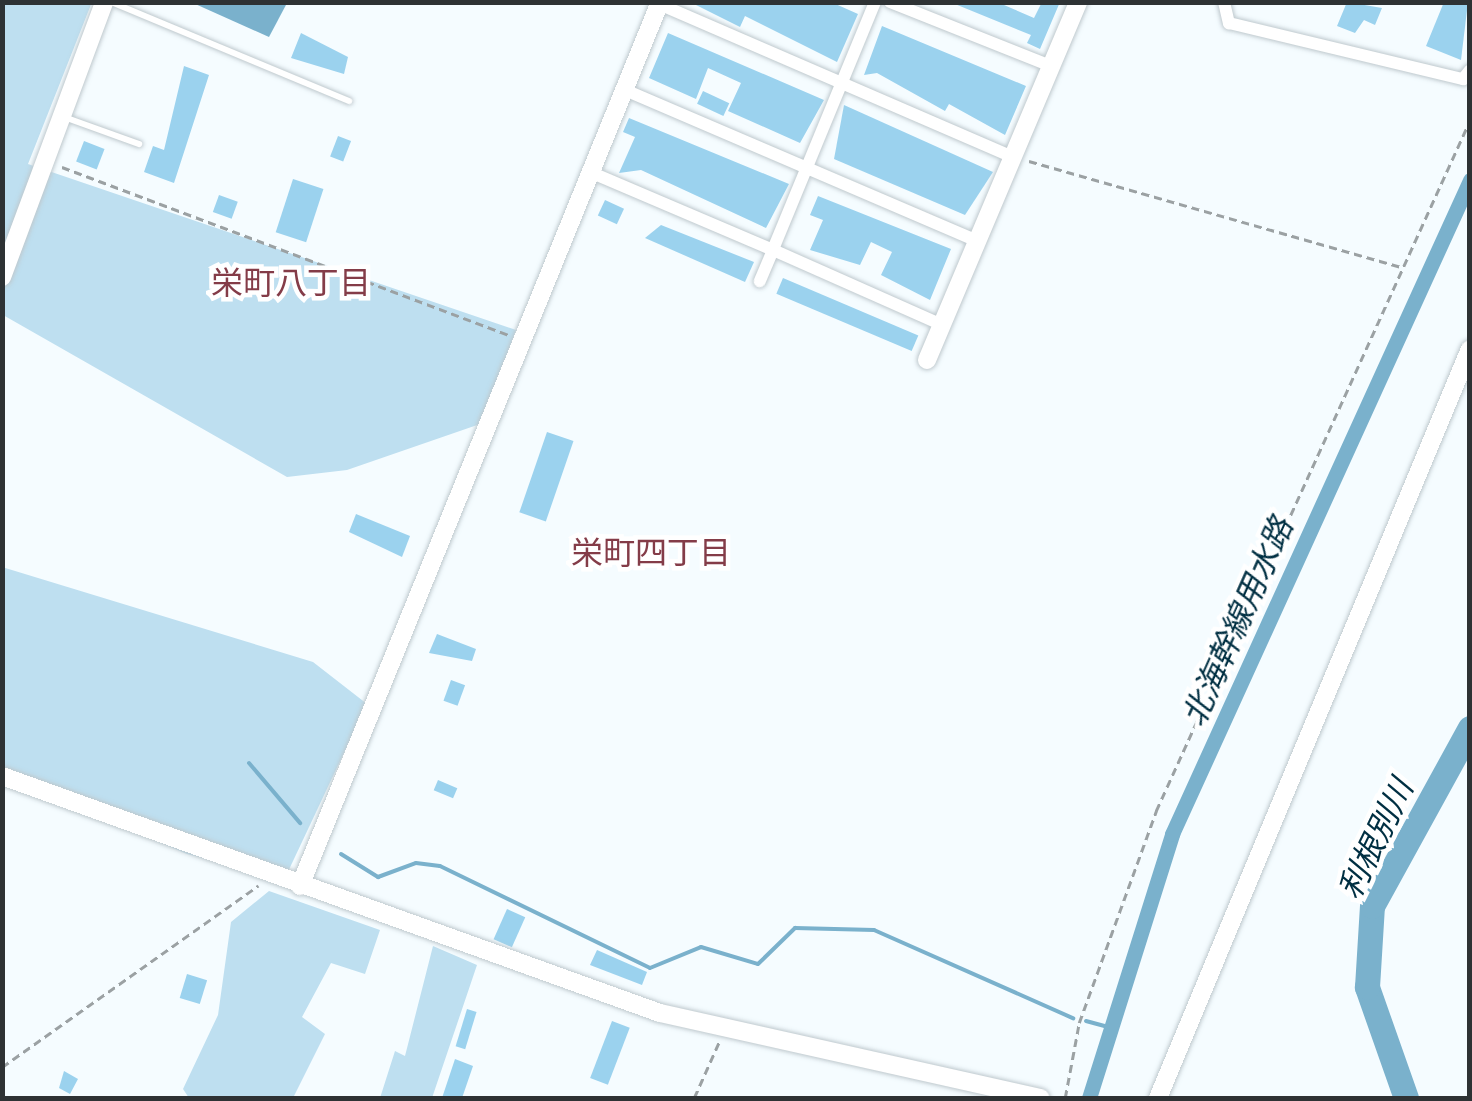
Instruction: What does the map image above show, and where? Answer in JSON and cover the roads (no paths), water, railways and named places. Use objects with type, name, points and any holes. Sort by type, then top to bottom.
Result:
[{"type":"street","points":[[2,277],[107,2]]},
{"type":"street","points":[[760,280],[874,2]]},
{"type":"street","points":[[890,2],[1051,66]]},
{"type":"street","points":[[927,360],[1078,2]]},
{"type":"street","points":[[1224,2],[1230,23],[1462,78],[1470,70]]},
{"type":"street","points":[[300,886],[660,3],[1013,156]]},
{"type":"street","points":[[625,90],[977,242]]},
{"type":"street","points":[[590,172],[942,325]]},
{"type":"street","points":[[1158,1098],[1470,349]]},
{"type":"street","points":[[2,776],[270,876],[724,1030],[1041,1098]]},
{"type":"lane","points":[[107,2],[349,100]]},
{"type":"lane","points":[[62,117],[140,144]]},
{"type":"waterway","name":"北海幹線用水路","points":[[1089,1098],[1172,834],[1470,180]]},
{"type":"waterway","name":"利根別川","points":[[1406,1098],[1367,987],[1372,906],[1470,728]]},
{"type":"waterway","points":[[249,763],[300,823]]},
{"type":"waterway","points":[[341,854],[378,877],[416,863],[440,866],[650,968],[701,947],[758,964],[795,928],[874,930],[1073,1018]]},
{"type":"waterway","points":[[1086,1021],[1108,1027]]},
{"type":"district","name":"栄町八丁目","points":[[291,283]]},
{"type":"district","name":"栄町四丁目","points":[[651,553]]}]
